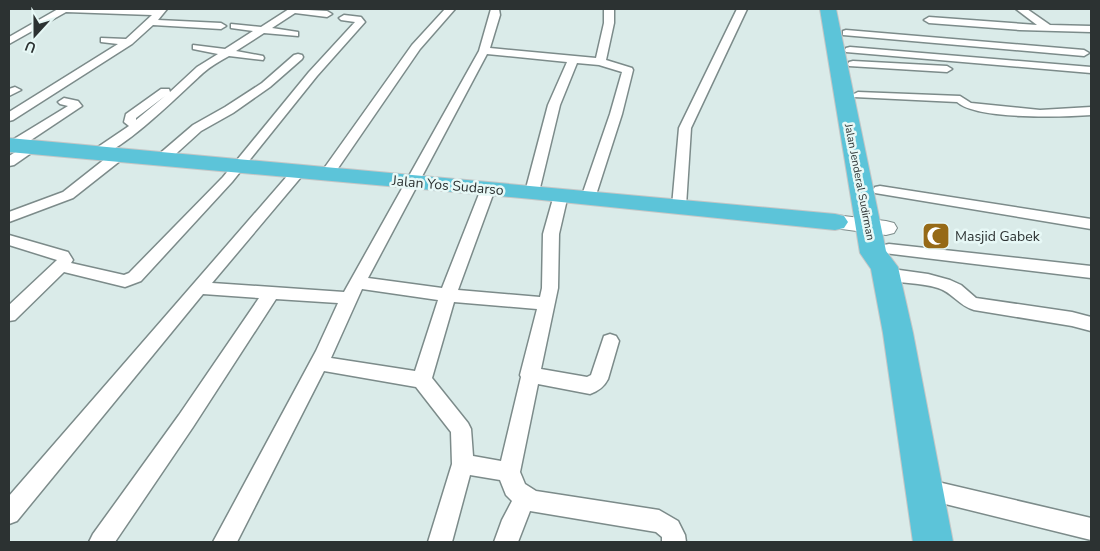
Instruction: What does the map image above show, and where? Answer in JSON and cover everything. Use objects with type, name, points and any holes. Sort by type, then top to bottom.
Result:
[{"type":"highway","name":"Jalan Jenderal Sudirman","points":[[828,9],[883,249]]},
{"type":"highway","name":"Jalan Jenderal Sudirman","points":[[841,9],[880,190],[883,249]]},
{"type":"highway","name":"Jalan Yos Sudarso","points":[[16,150],[110,153],[835,222]]},
{"type":"highway","points":[[883,249],[933,542]]},
{"type":"street","points":[[9,41],[63,9],[162,10]]},
{"type":"street","points":[[9,217],[68,195],[138,125],[130,122],[130,117],[176,83],[265,29],[294,9],[328,14]]},
{"type":"street","points":[[327,174],[416,47],[450,9]]},
{"type":"street","points":[[225,542],[318,363],[353,290],[484,51],[495,15],[494,9]]},
{"type":"street","points":[[600,62],[609,23],[610,9]]},
{"type":"street","points":[[679,206],[685,128],[742,9]]},
{"type":"street","points":[[1021,9],[1088,55]]},
{"type":"street","points":[[9,117],[128,42],[162,10]]},
{"type":"street","points":[[61,266],[120,280],[130,280],[197,215],[239,166],[326,57],[360,22],[354,18],[344,18]]},
{"type":"street","points":[[929,20],[1091,29]]},
{"type":"street","points":[[150,22],[221,26]]},
{"type":"street","points":[[234,26],[295,34]]},
{"type":"street","points":[[105,40],[128,42]]},
{"type":"street","points":[[197,47],[259,58]]},
{"type":"street","points":[[850,49],[1088,55]]},
{"type":"street","points":[[850,49],[1091,70]]},
{"type":"street","points":[[850,49],[968,69],[1091,81]]},
{"type":"street","points":[[484,51],[573,61],[600,62],[628,70],[616,114],[588,198]]},
{"type":"street","points":[[163,158],[197,128],[229,110],[266,85],[298,57]]},
{"type":"street","points":[[532,192],[554,105],[573,61]]},
{"type":"street","points":[[858,95],[960,99],[968,106],[1040,114],[1091,112]]},
{"type":"street","points":[[16,150],[76,106],[74,103],[64,102]]},
{"type":"street","points":[[9,513],[300,170]]},
{"type":"street","points":[[422,380],[448,295],[488,189]]},
{"type":"street","points":[[880,190],[1091,224]]},
{"type":"street","points":[[561,195],[551,234],[552,275],[509,472],[511,485],[525,498],[535,502],[659,522],[669,526],[674,535],[674,542]]},
{"type":"street","name":"Jalan Yos Sudarso","points":[[835,222],[883,249]]},
{"type":"street","points":[[9,240],[62,256],[65,260],[9,315]]},
{"type":"street","points":[[883,249],[1091,272]]},
{"type":"street","points":[[883,249],[958,291],[967,301],[974,304],[1072,319],[1091,324]]},
{"type":"street","points":[[200,288],[270,294],[353,290],[448,295],[546,304]]},
{"type":"street","points":[[101,542],[186,421],[270,294]]},
{"type":"street","points":[[529,375],[590,386],[599,379],[610,341]]},
{"type":"street","points":[[318,363],[422,380],[461,429],[463,464],[440,542]]},
{"type":"street","points":[[463,464],[509,472]]},
{"type":"street","points":[[925,489],[1091,530]]},
{"type":"street","points":[[506,542],[510,528],[525,498]]},
{"type":"place","name":"Masjid Gabek","points":[[936,236]]}]
